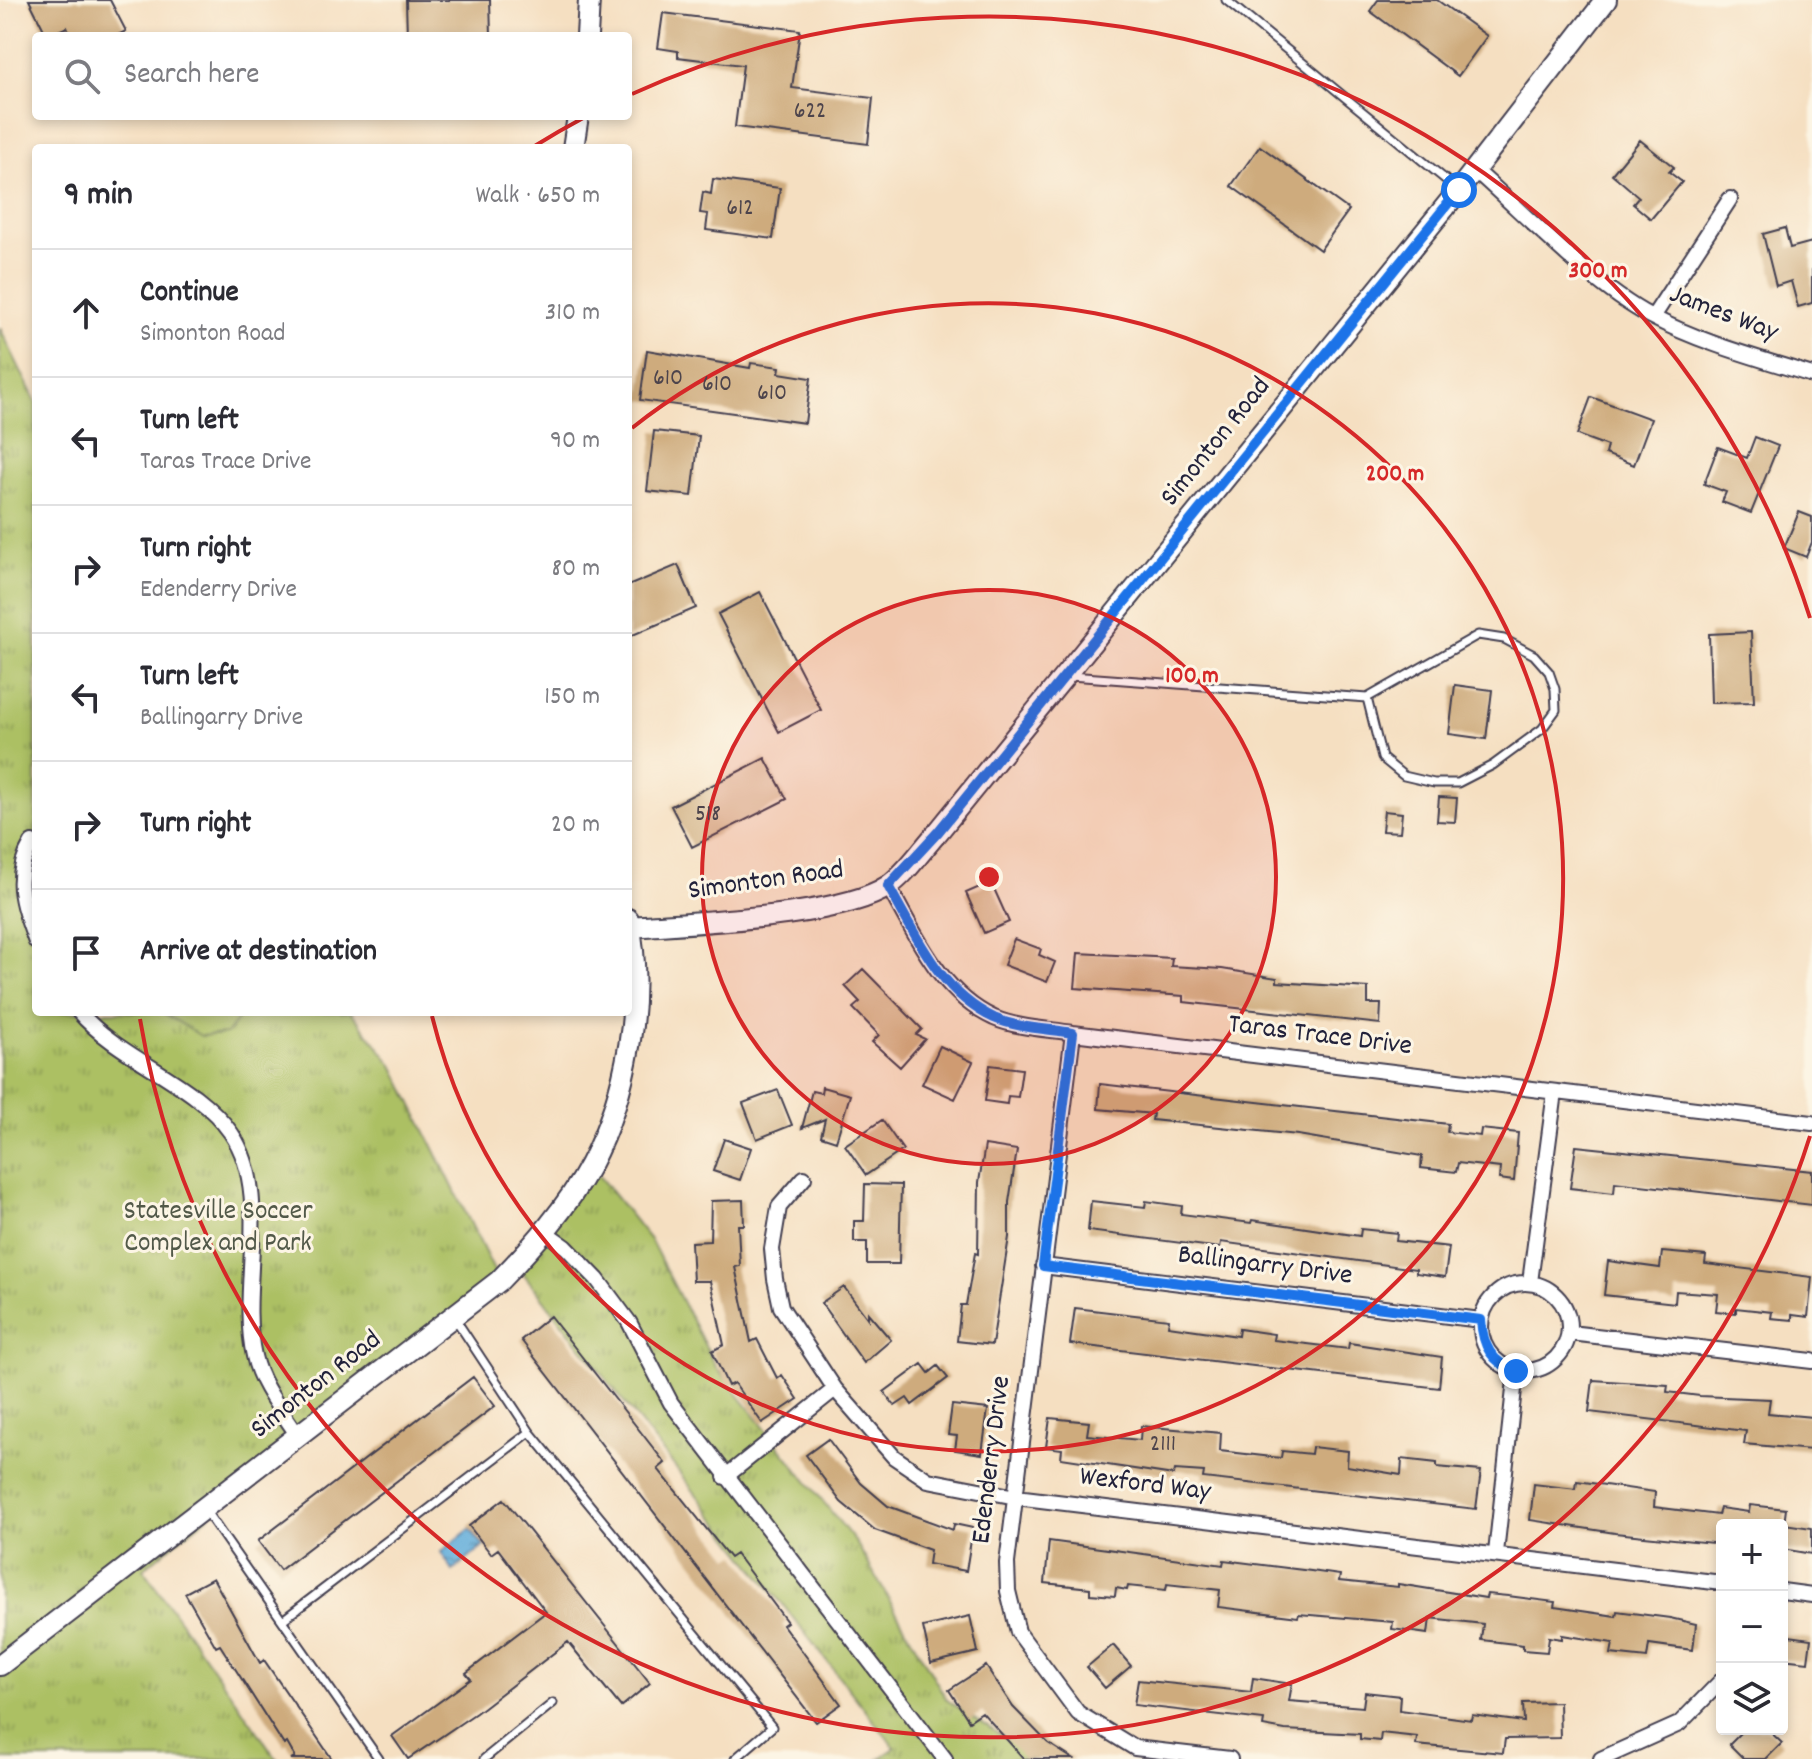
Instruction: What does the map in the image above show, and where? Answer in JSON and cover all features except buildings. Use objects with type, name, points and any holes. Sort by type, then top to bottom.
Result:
[{"type":"street","points":[[587,32],[589,0]]},
{"type":"street","name":"Simonton Road","points":[[632,923],[785,913],[852,900],[888,886],[938,832],[1459,190],[1606,0]]},
{"type":"street","points":[[574,144],[577,120]]},
{"type":"street","name":"James Way","points":[[1475,170],[1609,288],[1653,317],[1692,336],[1812,375]]},
{"type":"street","points":[[1653,317],[1730,199]]},
{"type":"street","points":[[32,843],[20,863],[23,905],[32,931]]},
{"type":"street","name":"Taras Trace Drive","points":[[888,886],[933,965],[958,995],[996,1019],[1073,1033],[1812,1123]]},
{"type":"street","points":[[83,1016],[101,1037],[213,1111],[233,1135],[244,1161],[249,1190],[252,1232],[249,1326],[254,1358],[268,1389],[298,1436]]},
{"type":"street","name":"Simonton Road","points":[[3,1663],[499,1281],[545,1232],[590,1165],[618,1096],[632,1016]]},
{"type":"street","name":"Edenderry Drive","points":[[1073,1033],[1007,1563],[1008,1591],[1018,1632],[1078,1713],[1135,1748],[1230,1759]]},
{"type":"street","points":[[1530,1282],[1555,1092]]},
{"type":"street","name":"Wexford Way","points":[[804,1178],[779,1207],[772,1249],[781,1307],[835,1389],[894,1457],[928,1480],[1016,1497],[1496,1553],[1716,1582]]},
{"type":"street","points":[[545,1232],[576,1258],[621,1311],[671,1403],[945,1759]]},
{"type":"street","name":"Ballingarry Drive","points":[[1043,1266],[1481,1320]]},
{"type":"street","points":[[1530,1282],[1549,1289],[1559,1297],[1568,1314],[1570,1333],[1562,1353],[1545,1367],[1516,1371],[1492,1356],[1483,1341],[1481,1320],[1487,1304],[1499,1290],[1511,1284],[1530,1282]]},
{"type":"street","points":[[1570,1333],[1812,1361]]},
{"type":"street","points":[[1496,1553],[1516,1371]]},
{"type":"street","points":[[725,1477],[835,1389]]},
{"type":"street","points":[[1788,1592],[1812,1595]]},
{"type":"street","points":[[1601,1759],[1679,1724],[1716,1686]]},
{"type":"lane","points":[[1226,0],[1459,190]]},
{"type":"lane","points":[[1064,675],[1367,698],[1478,635],[1504,639],[1534,655],[1549,672],[1556,710],[1542,729],[1493,765],[1458,783],[1434,783],[1404,776],[1382,758],[1367,698]]},
{"type":"lane","points":[[454,1316],[530,1432],[772,1727],[735,1759]]},
{"type":"lane","points":[[284,1619],[530,1432]]},
{"type":"lane","points":[[204,1508],[379,1759]]},
{"type":"lane","points":[[484,1759],[553,1703]]},
{"type":"green space","name":"Statesville Soccer Complex and Park","points":[[0,328],[32,394],[32,1016],[354,1016],[393,1065],[499,1281],[143,1569],[277,1759],[0,1759]]},
{"type":"green space","points":[[168,1016],[240,1016],[226,1034],[201,1036]]},
{"type":"green space","points":[[590,1165],[651,1241],[716,1367],[857,1544],[947,1700],[1037,1759],[879,1759],[895,1748],[516,1264]]},
{"type":"water","points":[[470,1529],[484,1546],[453,1571],[441,1552]]},
{"type":"route","points":[[1459,190],[938,832],[888,886],[933,965],[958,995],[996,1019],[1073,1033],[1043,1266],[1481,1320],[1483,1341],[1492,1356],[1516,1371]]}]
